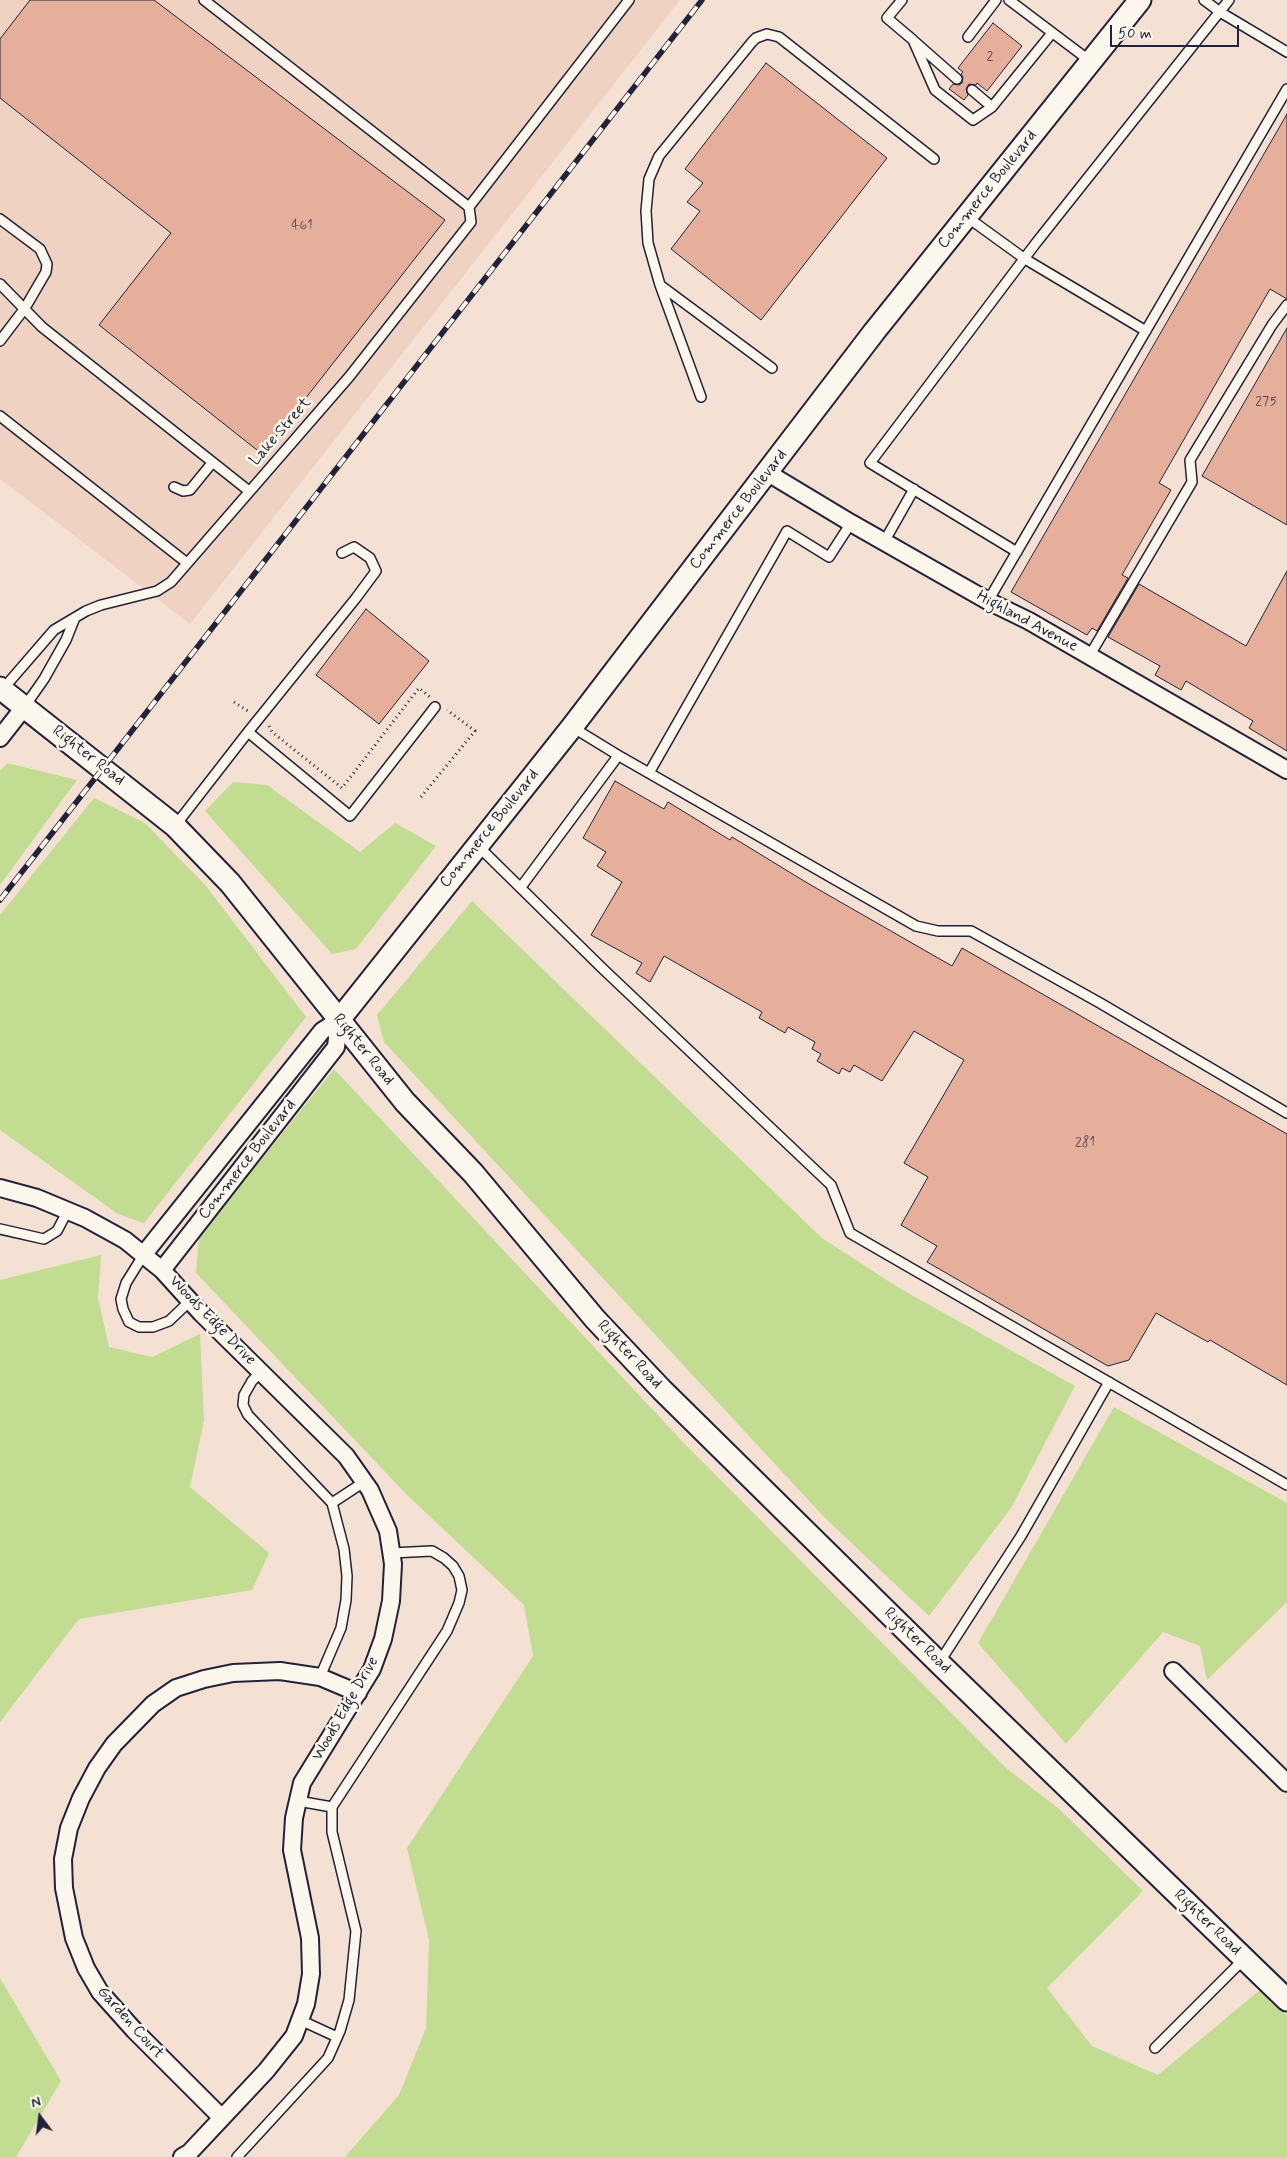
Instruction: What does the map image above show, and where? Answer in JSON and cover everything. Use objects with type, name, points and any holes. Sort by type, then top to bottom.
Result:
[{"type":"street","name":"Commerce Boulevard","points":[[144,1254],[322,1031],[339,1020],[572,727],[874,332],[1140,0]]},
{"type":"street","name":"Highland Avenue","points":[[768,473],[884,542],[988,601],[1029,621],[1090,655],[1287,770]]},
{"type":"street","name":"Righter Road","points":[[1,690],[176,826],[230,883],[405,1102],[473,1173],[595,1319],[662,1390],[939,1663],[1287,2000]]},
{"type":"street","points":[[0,738],[24,706]]},
{"type":"street","name":"Commerce Boulevard","points":[[162,1270],[336,1047],[339,1020]]},
{"type":"street","name":"Woods Edge Drive","points":[[0,1188],[37,1198],[68,1210],[125,1240],[144,1254],[346,1456],[364,1482],[388,1531],[393,1564],[391,1601],[384,1639],[372,1669],[302,1783],[294,1818],[292,1850],[310,1938],[311,1974],[306,2004],[294,2036],[266,2071],[189,2153],[182,2157]]},
{"type":"street","name":"Garden Court","points":[[222,2118],[134,2030],[100,1992],[86,1968],[74,1938],[64,1888],[64,1859],[69,1828],[81,1798],[97,1768],[114,1744],[153,1704],[176,1688],[204,1679],[233,1673],[280,1671],[320,1677],[358,1693]]},
{"type":"street","points":[[1173,1671],[1287,1783]]},
{"type":"lane","points":[[204,0],[470,211]]},
{"type":"lane","name":"Lake Street","points":[[1,690],[54,630],[74,620],[86,611],[157,591],[171,582],[349,377],[465,230],[471,222],[470,211],[629,0]]},
{"type":"lane","points":[[902,0],[887,18],[957,79]]},
{"type":"lane","points":[[968,37],[996,0]]},
{"type":"lane","points":[[1009,0],[1090,62]]},
{"type":"lane","points":[[1204,0],[1220,12],[1287,52]]},
{"type":"lane","points":[[1017,552],[870,463],[1025,259],[1229,0]]},
{"type":"lane","points":[[913,40],[935,90],[973,120],[992,107],[1052,33]]},
{"type":"lane","points":[[701,396],[660,285],[648,243],[646,211],[649,179],[659,156],[752,42],[767,34],[779,37],[934,159]]},
{"type":"lane","points":[[988,601],[1287,89]]},
{"type":"lane","points":[[972,90],[992,107]]},
{"type":"lane","points":[[966,216],[1025,259],[1146,331]]},
{"type":"lane","points":[[0,219],[40,249],[45,257],[46,272],[25,308],[0,341]]},
{"type":"lane","points":[[0,284],[42,327],[249,491]]},
{"type":"lane","points":[[660,285],[772,368]]},
{"type":"lane","points":[[1090,655],[1192,482],[1190,460],[1272,325],[1287,304]]},
{"type":"lane","points":[[0,416],[187,564]]},
{"type":"lane","points":[[174,487],[183,492],[190,490],[212,463]]},
{"type":"lane","points":[[884,542],[914,489]]},
{"type":"lane","points":[[648,773],[787,531],[829,557],[851,523]]},
{"type":"lane","points":[[176,826],[376,571],[370,558],[354,547],[342,553]]},
{"type":"lane","points":[[24,706],[44,679],[66,640],[74,620]]},
{"type":"lane","points":[[248,732],[350,816],[436,703]]},
{"type":"lane","points":[[572,727],[618,756],[916,926],[938,931],[971,931],[991,941],[1287,1113]]},
{"type":"lane","points":[[521,887],[618,756]]},
{"type":"lane","points":[[477,845],[602,968],[831,1185],[850,1233],[1287,1485]]},
{"type":"lane","points":[[0,1229],[44,1239],[57,1231],[68,1210]]},
{"type":"lane","points":[[144,1254],[126,1283],[122,1298],[122,1309],[128,1322],[138,1327],[153,1327],[169,1321],[190,1301]]},
{"type":"lane","points":[[261,1372],[252,1381],[244,1395],[243,1405],[248,1415],[332,1503],[344,1549],[347,1576],[346,1600],[341,1628],[320,1677]]},
{"type":"lane","points":[[939,1663],[1021,1536],[1110,1382]]},
{"type":"lane","points":[[332,1503],[364,1482]]},
{"type":"lane","points":[[237,2157],[328,2058],[337,2037],[349,2000],[356,1931],[332,1832],[332,1807],[447,1630],[459,1603],[462,1590],[459,1576],[454,1566],[444,1558],[432,1551],[391,1553]]},
{"type":"lane","points":[[298,1801],[332,1807]]},
{"type":"lane","points":[[1155,2048],[1244,1959]]},
{"type":"lane","points":[[300,2020],[337,2037]]},
{"type":"path","points":[[270,725],[269,729],[272,732],[342,788],[419,688],[436,703],[475,731],[421,796]]},
{"type":"shaded area","points":[[0,0],[680,0],[190,624],[0,479]]},
{"type":"green space","points":[[7,763],[77,780],[0,885],[0,771]]},
{"type":"green space","points":[[233,782],[267,785],[360,852],[395,823],[436,846],[356,949],[332,954],[205,811]]},
{"type":"green space","points":[[94,798],[145,823],[206,886],[306,1017],[144,1223],[118,1214],[0,1130],[0,915]]},
{"type":"green space","points":[[472,901],[822,1238],[899,1288],[1075,1386],[1011,1508],[929,1616],[825,1518],[384,1042],[377,1015]]},
{"type":"green space","points":[[334,1069],[681,1440],[1006,1768],[1058,1808],[1143,1891],[1047,1988],[1092,2046],[1158,2075],[1261,1989],[1287,2015],[1287,2157],[345,2157],[399,2095],[426,2028],[429,1940],[407,1848],[533,1656],[524,1605],[408,1496],[196,1273],[199,1237]]},
{"type":"green space","points":[[101,1255],[98,1298],[109,1347],[152,1357],[200,1334],[204,1420],[190,1487],[269,1553],[252,1590],[79,1619],[0,1722],[0,1280]]},
{"type":"green space","points":[[1114,1407],[1287,1503],[1287,1602],[1207,1680],[1200,1646],[1163,1632],[1066,1744],[978,1643]]},
{"type":"green space","points":[[0,1978],[61,2081],[16,2157],[0,2157]]},
{"type":"building","points":[[30,0],[154,0],[445,220],[262,454],[99,325],[171,233],[0,98],[0,39]]},
{"type":"building","points":[[993,23],[1022,46],[987,91],[977,83],[976,85],[969,84],[966,89],[968,95],[964,100],[949,89],[953,84],[959,85],[962,83],[963,77],[961,74],[963,72],[958,68]]},
{"type":"building","points":[[766,63],[887,158],[761,320],[671,249],[700,211],[687,202],[703,183],[685,169]]},
{"type":"building","points":[[1287,114],[1287,299],[1270,289],[1159,483],[1171,490],[1122,575],[1128,578],[1097,631],[1092,628],[1087,635],[1011,592]]},
{"type":"building","points":[[1287,328],[1287,525],[1202,476]]},
{"type":"building","points":[[1287,571],[1287,751],[1249,728],[1253,721],[1186,681],[1181,690],[1155,675],[1160,666],[1108,637],[1139,584],[1246,646]]},
{"type":"building","points":[[366,609],[429,661],[379,724],[316,675]]},
{"type":"building","points":[[615,781],[664,809],[668,802],[730,840],[732,837],[809,884],[952,966],[962,948],[1287,1134],[1287,1385],[1210,1340],[1208,1342],[1156,1313],[1129,1360],[1108,1366],[927,1262],[937,1246],[901,1225],[928,1177],[904,1163],[964,1060],[914,1031],[882,1081],[854,1065],[850,1072],[842,1068],[839,1074],[817,1061],[821,1054],[812,1049],[815,1042],[788,1027],[785,1033],[759,1018],[762,1012],[664,956],[650,982],[636,973],[642,963],[591,935],[622,882],[597,866],[606,852],[583,838]]},
{"type":"railway","points":[[0,900],[702,0]]}]
